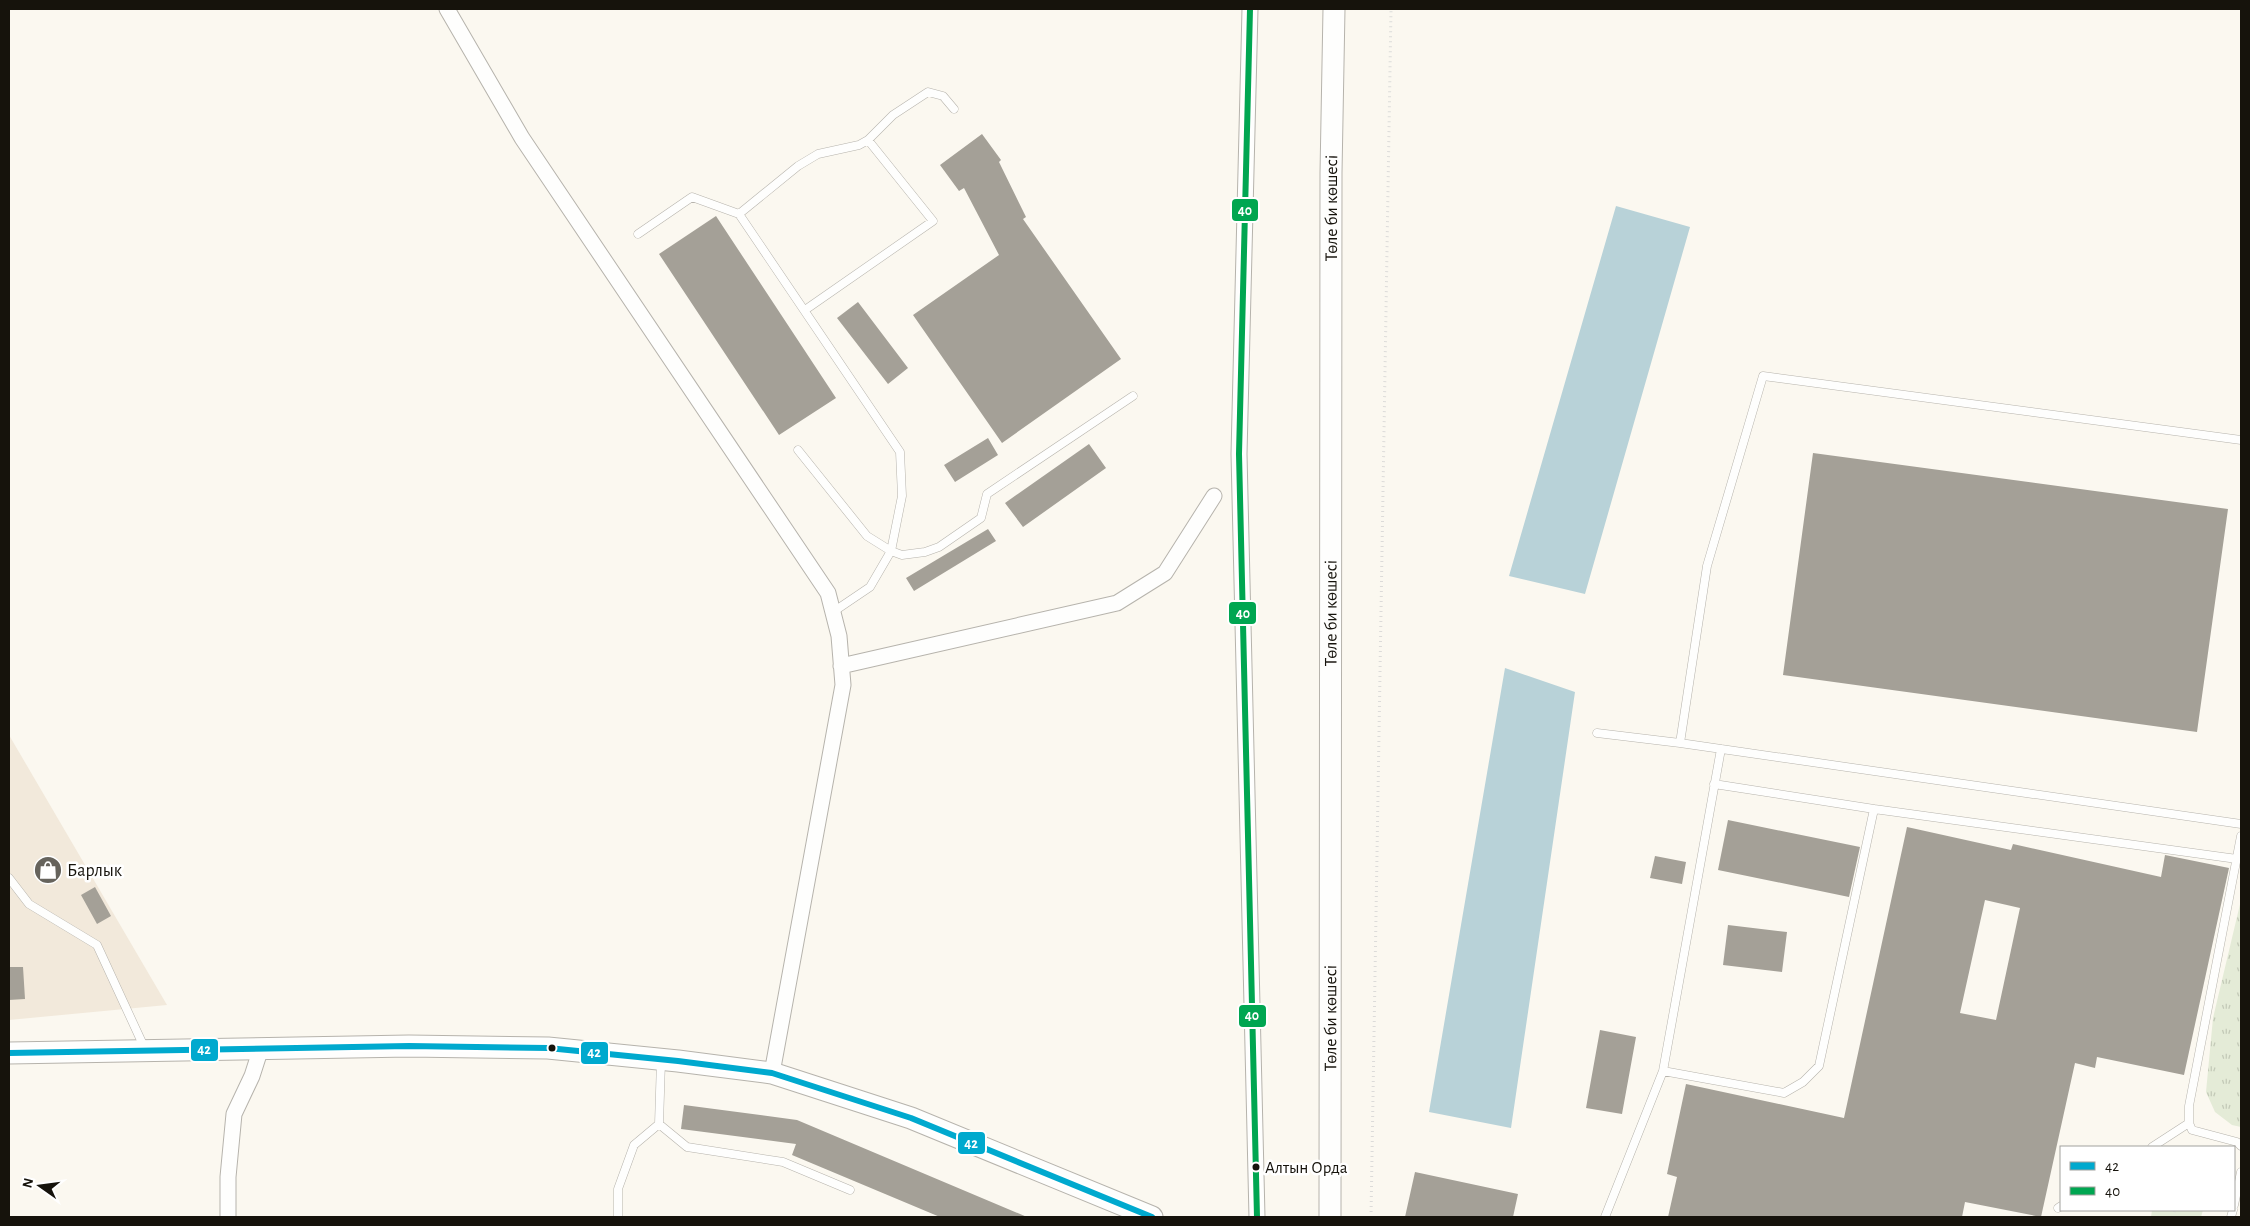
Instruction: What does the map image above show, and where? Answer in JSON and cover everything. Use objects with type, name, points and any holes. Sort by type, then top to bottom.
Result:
[{"type":"main road","name":"Төле би көшесі","points":[[1330,1217],[1331,173],[1334,9]]},
{"type":"main road","points":[[9,1053],[409,1046],[548,1048],[662,1059],[772,1073],[911,1118],[1152,1217]]},
{"type":"street","points":[[447,9],[522,138],[828,593],[839,636],[843,685],[772,1073]]},
{"type":"street","points":[[1250,9],[1239,454],[1257,1217]]},
{"type":"street","points":[[841,666],[1116,603],[1165,573],[1214,496]]},
{"type":"street","points":[[228,1217],[228,1177],[234,1114],[252,1076],[260,1048]]},
{"type":"lane","points":[[739,214],[798,166],[818,154],[859,145],[868,140],[893,115],[928,92],[943,96],[954,109]]},
{"type":"lane","points":[[805,310],[933,221],[868,140]]},
{"type":"lane","points":[[638,234],[692,197],[739,214],[900,452],[902,496],[891,551],[870,588],[833,612]]},
{"type":"lane","points":[[1680,743],[1708,566],[1763,376],[2241,440]]},
{"type":"lane","points":[[798,450],[867,536],[891,551],[902,555],[925,552],[939,546],[981,518],[987,494],[1133,396]]},
{"type":"lane","points":[[1597,733],[1680,743],[2241,824]]},
{"type":"lane","points":[[1604,1217],[1662,1071],[1721,749]]},
{"type":"lane","points":[[1714,784],[1874,809],[2237,859]]},
{"type":"lane","points":[[1662,1071],[1784,1093],[1803,1082],[1818,1066],[1874,809]]},
{"type":"lane","points":[[2241,836],[2189,1106],[2188,1123],[2192,1130],[2237,1142],[2241,1146]]},
{"type":"lane","points":[[9,878],[29,904],[98,945],[146,1050]]},
{"type":"lane","points":[[618,1217],[618,1189],[634,1145],[659,1124],[662,1059]]},
{"type":"lane","points":[[2154,1146],[2188,1123]]},
{"type":"lane","points":[[659,1124],[687,1147],[783,1162],[850,1190]]},
{"type":"lane","points":[[2235,1200],[2241,1172]]},
{"type":"path","points":[[1371,1217],[1390,9]]},
{"type":"shaded area","name":"Барлык","points":[[9,735],[167,1005],[9,1020]]},
{"type":"green space","points":[[2241,900],[2241,1127],[2232,1125],[2215,1112],[2206,1092],[2213,1018]]},
{"type":"green space","points":[[2152,1211],[2203,1211],[2201,1217],[2151,1217]]},
{"type":"water","points":[[1616,206],[1690,227],[1585,594],[1509,576]]},
{"type":"water","points":[[1505,668],[1575,692],[1511,1128],[1429,1112]]},
{"type":"building","points":[[982,134],[1001,160],[999,162],[1026,217],[1023,219],[1121,359],[1002,443],[913,315],[999,255],[964,188],[959,191],[940,165]]},
{"type":"building","points":[[716,216],[836,398],[779,435],[659,254]]},
{"type":"building","points":[[858,302],[908,368],[888,384],[837,318]]},
{"type":"building","points":[[988,438],[998,455],[955,482],[944,465]]},
{"type":"building","points":[[1089,444],[1106,468],[1023,527],[1005,503]]},
{"type":"building","points":[[1813,453],[2228,509],[2197,732],[1783,675]]},
{"type":"building","points":[[988,529],[996,541],[914,591],[906,578]]},
{"type":"building","points":[[1728,820],[1860,847],[1849,897],[1718,870]]},
{"type":"building","points":[[1907,827],[2011,850],[2013,844],[2161,877],[2165,855],[2229,868],[2184,1075],[2097,1057],[2095,1068],[2075,1063],[2041,1217],[1965,1202],[1962,1217],[1668,1217],[1677,1177],[1667,1174],[1686,1084],[1844,1118]],"holes":[[[1985,900],[2020,908],[1996,1020],[1960,1013]]]},
{"type":"building","points":[[1655,856],[1686,862],[1682,884],[1650,878]]},
{"type":"building","points":[[95,887],[111,916],[97,924],[81,895]]},
{"type":"building","points":[[1728,925],[1787,932],[1782,972],[1723,965]]},
{"type":"building","points":[[9,967],[23,967],[25,999],[9,1000]]},
{"type":"building","points":[[1600,1030],[1636,1037],[1622,1114],[1586,1108]]},
{"type":"building","points":[[684,1105],[797,1120],[1027,1217],[940,1217],[792,1155],[796,1144],[681,1129]]},
{"type":"building","points":[[1415,1172],[1518,1194],[1513,1217],[1405,1217]]},
{"type":"transit line","name":"40","points":[[1250,9],[1239,454],[1257,1217]]},
{"type":"transit line","name":"42","points":[[9,1053],[409,1046],[548,1048],[772,1073],[911,1118],[1152,1217]]},
{"type":"place","name":"Барлык","points":[[48,870]]},
{"type":"place","name":"Алтын Орда","points":[[1256,1167]]}]
